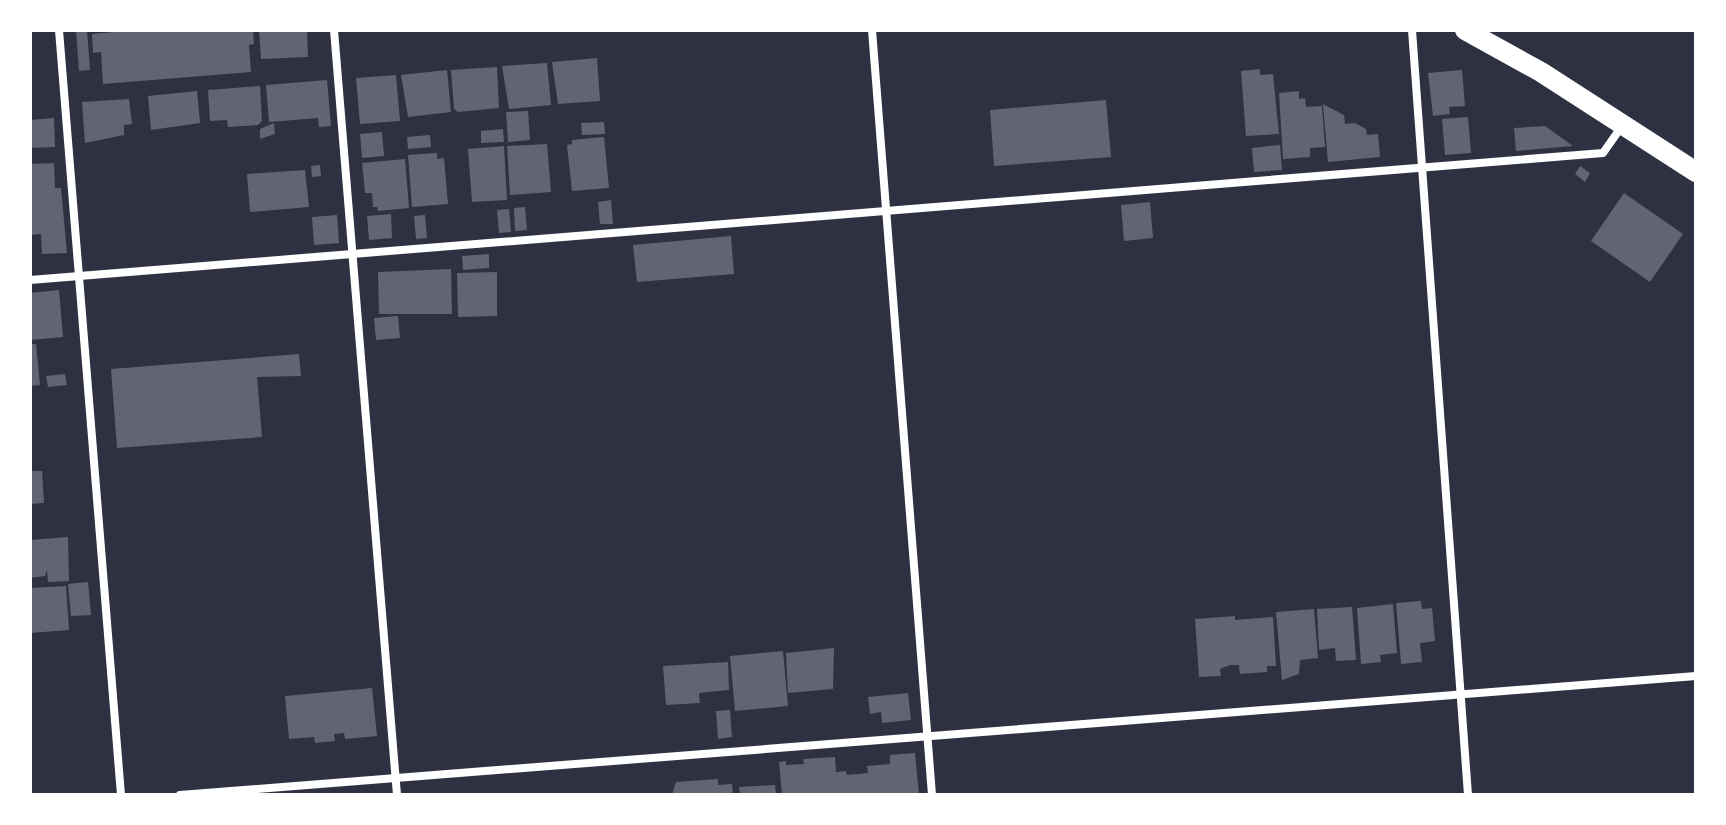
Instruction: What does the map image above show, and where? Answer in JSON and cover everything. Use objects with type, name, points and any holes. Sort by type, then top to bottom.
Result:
[{"type":"main road","points":[[1465,30],[1696,172]]},
{"type":"street","points":[[59,30],[121,795]]},
{"type":"street","points":[[334,30],[397,795]]},
{"type":"street","points":[[872,30],[932,795]]},
{"type":"street","points":[[1412,30],[1468,795]]},
{"type":"street","points":[[30,280],[1603,153],[1623,125]]},
{"type":"street","points":[[180,795],[1696,676]]},
{"type":"building","points":[[76,30],[87,30],[90,70],[79,71]]},
{"type":"building","points":[[137,30],[253,30],[254,44],[249,45],[251,72],[103,84],[101,52],[93,53],[92,34]]},
{"type":"building","points":[[259,30],[307,30],[308,57],[261,59]]},
{"type":"building","points":[[597,58],[600,101],[558,104],[552,62]]},
{"type":"building","points":[[547,63],[551,105],[509,109],[502,66]]},
{"type":"building","points":[[497,67],[499,108],[458,112],[454,109],[451,70]]},
{"type":"building","points":[[1260,69],[1260,75],[1273,74],[1279,134],[1246,136],[1241,71]]},
{"type":"building","points":[[447,70],[451,112],[408,117],[401,75]]},
{"type":"building","points":[[1462,70],[1465,106],[1449,107],[1450,114],[1433,116],[1428,73]]},
{"type":"building","points":[[396,75],[400,121],[360,124],[356,78]]},
{"type":"building","points":[[327,80],[331,126],[319,127],[318,118],[269,122],[266,85]]},
{"type":"building","points":[[260,86],[262,121],[258,125],[228,127],[227,120],[210,121],[208,90]]},
{"type":"building","points":[[197,91],[200,123],[151,130],[148,96]]},
{"type":"building","points":[[1299,91],[1299,99],[1305,98],[1306,107],[1322,106],[1325,147],[1310,148],[1310,157],[1283,159],[1279,93]]},
{"type":"building","points":[[129,99],[132,124],[124,125],[124,135],[85,143],[82,102]]},
{"type":"building","points":[[1106,100],[1111,157],[994,166],[990,110]]},
{"type":"building","points":[[1323,104],[1344,115],[1345,124],[1355,123],[1366,129],[1367,135],[1378,134],[1380,157],[1328,162]]},
{"type":"building","points":[[528,111],[530,140],[508,142],[506,112]]},
{"type":"building","points":[[1468,117],[1471,153],[1445,155],[1442,119]]},
{"type":"building","points":[[54,118],[55,147],[30,148],[30,120]]},
{"type":"building","points":[[604,122],[605,134],[582,135],[581,123]]},
{"type":"building","points":[[274,123],[275,134],[260,139],[260,129]]},
{"type":"building","points":[[1545,126],[1573,146],[1516,151],[1514,128]]},
{"type":"building","points":[[503,129],[504,142],[481,143],[481,131]]},
{"type":"building","points":[[382,132],[384,156],[362,158],[360,134]]},
{"type":"building","points":[[430,135],[431,147],[408,149],[407,137]]},
{"type":"building","points":[[604,137],[609,188],[572,191],[567,145],[572,144],[572,140]]},
{"type":"building","points":[[547,144],[551,192],[510,195],[507,146]]},
{"type":"building","points":[[1280,145],[1282,170],[1254,172],[1252,148]]},
{"type":"building","points":[[504,146],[507,200],[472,202],[468,149]]},
{"type":"building","points":[[437,153],[437,159],[444,158],[448,204],[412,207],[408,155]]},
{"type":"building","points":[[405,159],[409,208],[378,211],[377,207],[373,207],[372,193],[365,193],[362,163]]},
{"type":"building","points":[[54,163],[55,188],[61,188],[67,253],[42,254],[41,234],[30,235],[30,164]]},
{"type":"building","points":[[320,165],[321,176],[312,177],[311,166]]},
{"type":"building","points":[[1580,166],[1590,173],[1585,182],[1575,174]]},
{"type":"building","points":[[305,170],[309,207],[250,212],[247,174]]},
{"type":"building","points":[[1624,193],[1683,234],[1650,282],[1591,241]]},
{"type":"building","points":[[611,200],[613,224],[600,224],[598,202]]},
{"type":"building","points":[[1150,202],[1153,238],[1124,241],[1121,205]]},
{"type":"building","points":[[525,207],[527,230],[515,231],[514,208]]},
{"type":"building","points":[[509,209],[511,232],[499,233],[497,210]]},
{"type":"building","points":[[391,214],[392,238],[369,240],[367,216]]},
{"type":"building","points":[[337,215],[339,243],[314,245],[312,217]]},
{"type":"building","points":[[425,215],[427,238],[416,239],[414,216]]},
{"type":"building","points":[[731,236],[734,274],[637,282],[633,245]]},
{"type":"building","points":[[489,254],[489,268],[463,270],[462,256]]},
{"type":"building","points":[[451,269],[452,314],[379,314],[378,272]]},
{"type":"building","points":[[497,272],[497,316],[458,317],[457,273]]},
{"type":"building","points":[[59,290],[63,337],[30,340],[30,293]]},
{"type":"building","points":[[398,316],[400,338],[376,340],[374,318]]},
{"type":"building","points":[[30,344],[36,344],[40,385],[30,386]]},
{"type":"building","points":[[299,354],[301,376],[257,377],[262,437],[117,448],[111,369]]},
{"type":"building","points":[[65,374],[67,385],[48,387],[46,376]]},
{"type":"building","points":[[30,471],[42,471],[44,503],[30,504]]},
{"type":"building","points":[[68,537],[69,581],[48,582],[47,570],[45,576],[30,578],[30,540]]},
{"type":"building","points":[[88,582],[91,615],[71,616],[68,584]]},
{"type":"building","points":[[66,586],[69,630],[30,633],[30,588]]},
{"type":"building","points":[[1421,601],[1422,609],[1432,608],[1435,641],[1420,643],[1422,662],[1401,664],[1396,603]]},
{"type":"building","points":[[1393,604],[1397,653],[1380,655],[1381,662],[1361,664],[1357,608]]},
{"type":"building","points":[[1352,607],[1356,660],[1336,661],[1335,648],[1319,650],[1317,609]]},
{"type":"building","points":[[1314,609],[1318,658],[1300,660],[1299,674],[1282,680],[1276,612]]},
{"type":"building","points":[[1235,616],[1235,620],[1273,617],[1276,666],[1267,666],[1267,672],[1240,674],[1239,665],[1230,665],[1220,669],[1221,676],[1199,677],[1195,619]]},
{"type":"building","points":[[834,648],[833,689],[788,693],[786,653]]},
{"type":"building","points":[[783,651],[788,706],[735,711],[730,656]]},
{"type":"building","points":[[728,662],[729,690],[699,693],[700,703],[666,705],[663,666]]},
{"type":"building","points":[[372,688],[377,736],[345,739],[344,733],[334,734],[335,741],[315,743],[314,737],[289,739],[285,696]]},
{"type":"building","points":[[908,693],[911,720],[882,723],[881,712],[870,714],[868,697]]},
{"type":"building","points":[[730,710],[732,737],[718,739],[716,711]]},
{"type":"building","points":[[915,753],[919,795],[782,795],[779,762],[786,761],[786,765],[804,764],[803,759],[835,757],[836,772],[846,771],[847,775],[868,773],[867,766],[890,764],[890,755]]},
{"type":"building","points":[[718,779],[718,785],[732,784],[733,795],[672,795],[676,782]]},
{"type":"building","points":[[775,785],[776,795],[740,795],[739,787]]}]
